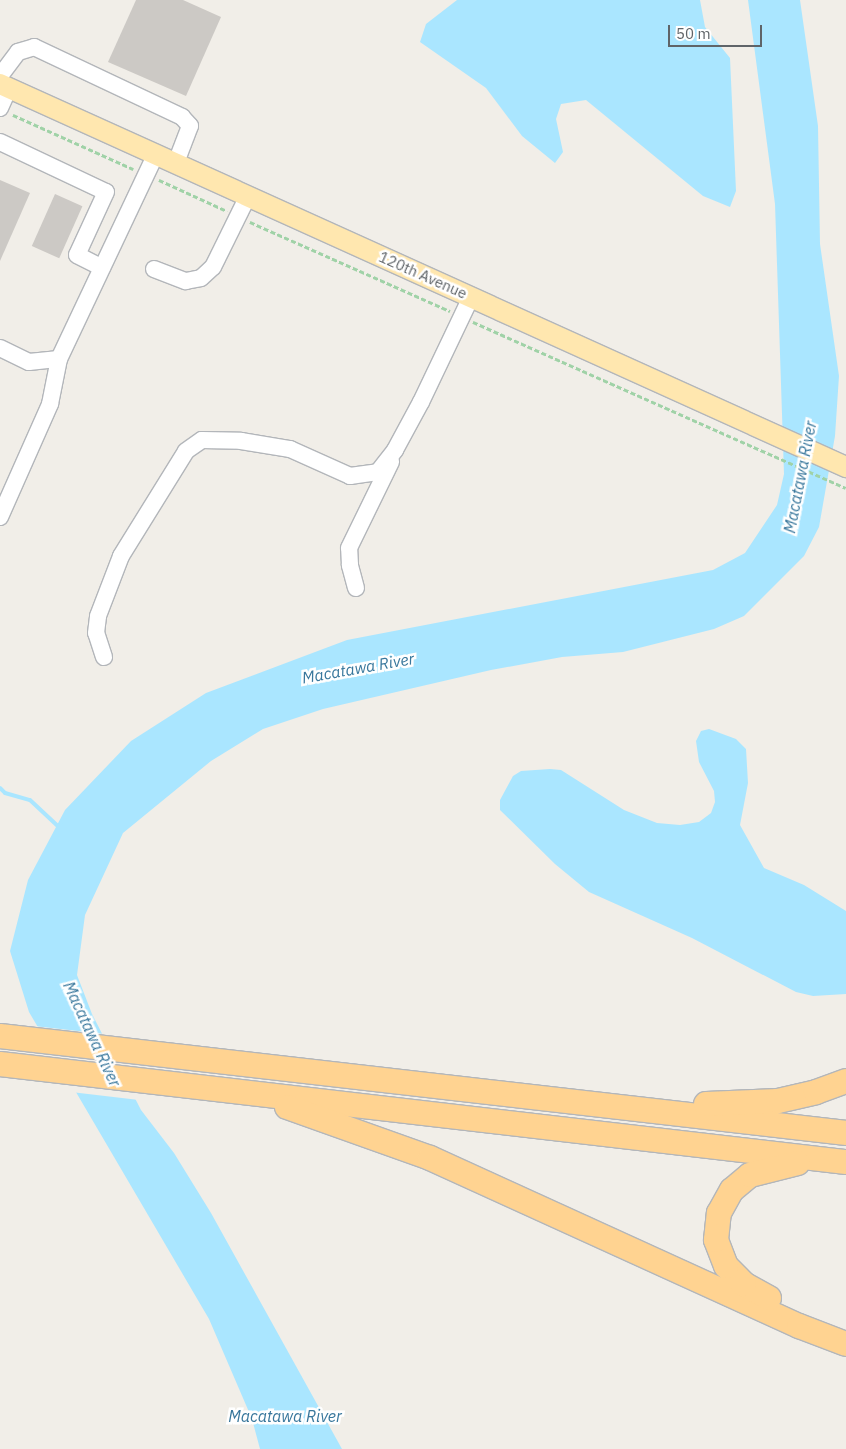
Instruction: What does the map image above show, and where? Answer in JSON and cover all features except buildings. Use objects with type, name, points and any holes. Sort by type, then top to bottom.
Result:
[{"type":"highway","points":[[6,1037],[846,1133]]},
{"type":"highway","points":[[0,1064],[846,1162]]},
{"type":"highway","points":[[584,1103],[760,1103],[816,1092],[846,1081]]},
{"type":"highway","points":[[243,1092],[430,1158],[798,1326],[846,1344]]},
{"type":"highway","points":[[822,1159],[761,1170],[740,1182],[719,1213],[716,1240],[726,1266],[744,1284],[800,1313],[846,1331]]},
{"type":"main road","name":"120th Avenue","points":[[3,83],[846,467]]},
{"type":"lane","points":[[4,110],[3,83],[18,52],[34,47],[182,117],[190,126],[176,163]]},
{"type":"lane","points":[[2,147],[106,192],[77,255],[102,268]]},
{"type":"lane","points":[[0,517],[50,404],[59,359],[156,154]]},
{"type":"lane","points":[[154,269],[186,281],[201,278],[213,267],[248,196]]},
{"type":"lane","points":[[104,657],[96,633],[98,616],[121,556],[186,451],[202,440],[241,441],[290,450],[350,476],[378,472],[392,455],[471,297]]},
{"type":"lane","points":[[0,348],[28,362],[59,359]]},
{"type":"lane","points":[[356,588],[350,565],[349,548],[389,470],[392,455]]},
{"type":"path","points":[[4,110],[846,488]]},
{"type":"water","points":[[457,0],[700,0],[705,27],[730,58],[736,191],[730,207],[703,196],[586,100],[561,104],[556,119],[563,152],[555,163],[522,136],[486,88],[420,42],[426,24]]},
{"type":"water","name":"Macatawa River","points":[[748,0],[800,0],[818,126],[820,244],[839,376],[835,436],[819,527],[804,556],[744,616],[714,629],[623,652],[562,657],[491,670],[323,709],[263,729],[211,761],[123,833],[85,915],[77,975],[92,1014],[141,1110],[174,1153],[211,1213],[342,1449],[260,1449],[252,1419],[209,1319],[29,1012],[10,951],[28,880],[65,810],[131,741],[206,693],[347,640],[713,570],[745,553],[777,505],[784,474],[775,204]]},
{"type":"water","points":[[709,729],[736,739],[746,749],[748,783],[740,825],[764,868],[804,885],[846,911],[846,994],[813,996],[796,992],[692,938],[589,892],[555,864],[500,810],[500,800],[513,776],[521,771],[550,769],[561,770],[624,810],[657,823],[680,825],[699,822],[711,813],[715,802],[714,791],[699,762],[696,741],[701,731]]},
{"type":"pier","points":[[34,1026],[105,1034],[139,1100],[71,1092]]},
{"type":"waterway","points":[[0,788],[5,793],[30,800],[58,826],[62,825]]}]
